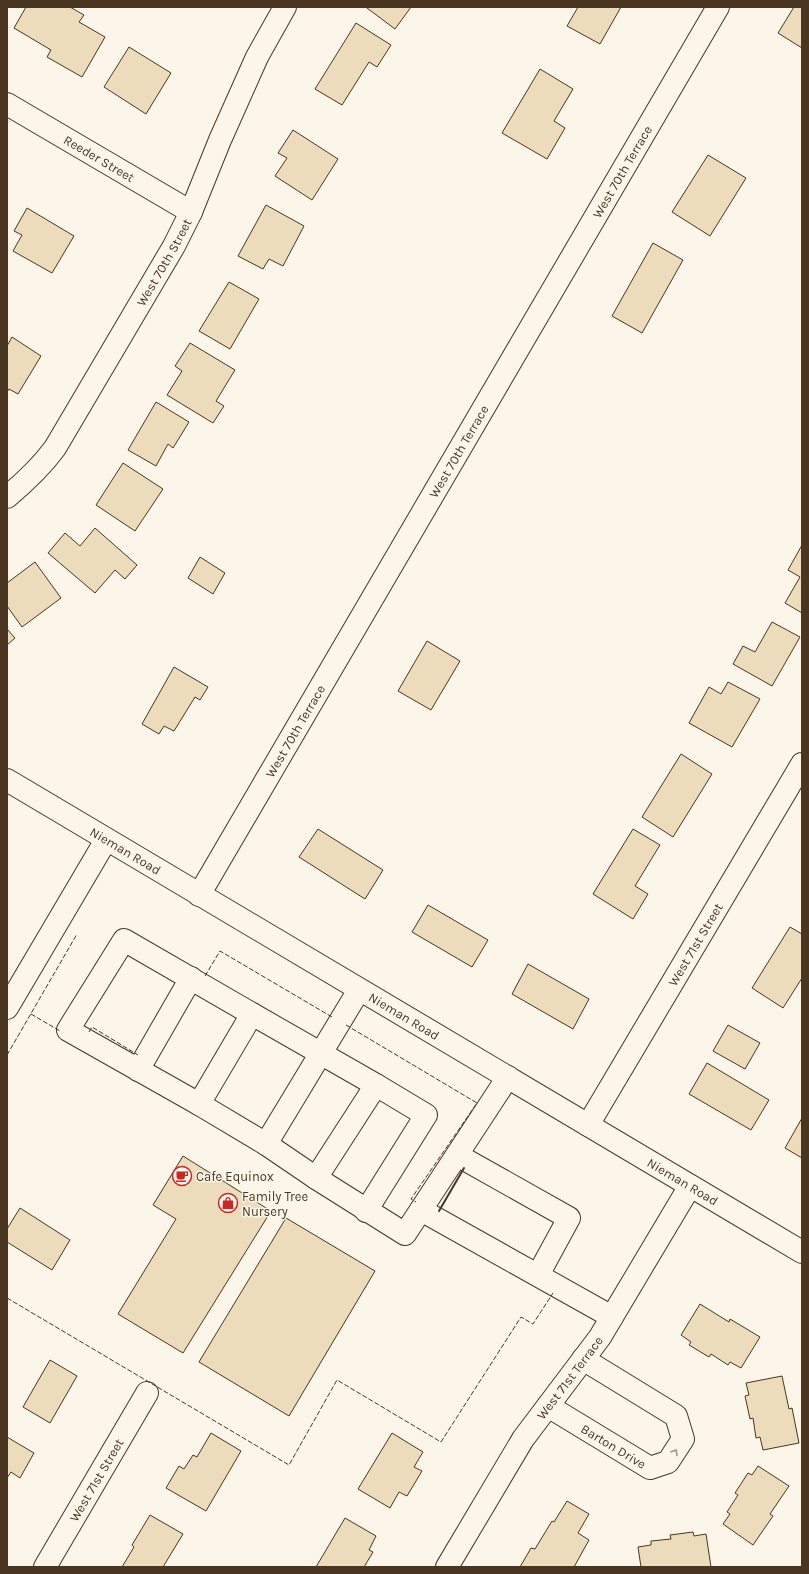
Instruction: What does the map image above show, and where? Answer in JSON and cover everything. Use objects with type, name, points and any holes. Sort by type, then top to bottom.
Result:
[{"type":"street","name":"West 70th Street","points":[[7,497],[40,467],[64,436],[174,246],[191,212],[220,140],[257,57],[285,7]]},
{"type":"street","name":"West 70th Terrace","points":[[199,895],[718,7]]},
{"type":"street","name":"Reeder Street","points":[[7,104],[191,212]]},
{"type":"street","name":"West 71st Street","points":[[588,1125],[802,764]]},
{"type":"street","name":"Nieman Road","points":[[7,780],[802,1252]]},
{"type":"street","points":[[7,1008],[106,840]]},
{"type":"street","points":[[366,1211],[426,1115],[124,940],[68,1030],[266,1144],[366,1211],[405,1234],[508,1077]]},
{"type":"street","points":[[138,1070],[191,978]]},
{"type":"street","points":[[266,1144],[359,990]]},
{"type":"street","points":[[198,1104],[252,1014]]},
{"type":"street","points":[[316,1178],[376,1085]]},
{"type":"street","points":[[457,1155],[569,1218],[538,1276]]},
{"type":"street","name":"West 71st Terrace","points":[[447,1567],[523,1439],[600,1337],[690,1186]]},
{"type":"street","points":[[421,1210],[612,1317]]},
{"type":"street","name":"Barton Drive","points":[[548,1406],[650,1468],[668,1462],[683,1439],[676,1416],[583,1359]]},
{"type":"street","name":"West 71st Street","points":[[45,1567],[146,1393]]},
{"type":"building","points":[[26,7],[70,7],[84,15],[79,22],[105,37],[82,77],[47,57],[51,50],[14,28]]},
{"type":"building","points":[[411,7],[395,29],[367,8]]},
{"type":"building","points":[[578,7],[621,7],[600,44],[567,26]]},
{"type":"building","points":[[794,7],[802,7],[802,48],[778,33]]},
{"type":"building","points":[[356,23],[391,45],[377,67],[369,62],[342,105],[315,89]]},
{"type":"building","points":[[129,47],[171,73],[146,114],[104,87]]},
{"type":"building","points":[[540,69],[573,89],[554,121],[565,128],[547,159],[502,133]]},
{"type":"building","points":[[293,130],[338,159],[312,200],[275,176],[287,158],[278,153]]},
{"type":"building","points":[[708,155],[746,178],[710,236],[672,212]]},
{"type":"building","points":[[266,205],[304,226],[283,266],[269,259],[263,269],[238,256]]},
{"type":"building","points":[[27,208],[74,236],[52,273],[13,251],[22,235],[14,231]]},
{"type":"building","points":[[653,243],[683,260],[642,333],[612,316]]},
{"type":"building","points":[[229,282],[259,299],[230,349],[199,331]]},
{"type":"building","points":[[12,337],[41,356],[18,394],[9,389],[7,392],[7,346]]},
{"type":"building","points":[[190,343],[235,370],[216,401],[224,406],[213,423],[167,395],[182,371],[175,366]]},
{"type":"building","points":[[156,402],[189,422],[173,448],[168,444],[156,466],[128,450]]},
{"type":"building","points":[[123,463],[163,489],[135,531],[96,505]]},
{"type":"building","points":[[95,528],[137,565],[125,579],[115,570],[95,593],[48,553],[65,533],[80,546]]},
{"type":"building","points":[[802,545],[802,613],[785,603],[800,577],[788,570]]},
{"type":"building","points":[[200,557],[225,573],[213,594],[188,578]]},
{"type":"building","points":[[35,562],[61,598],[22,627],[7,606],[7,583]]},
{"type":"building","points":[[772,622],[800,637],[772,686],[733,664],[743,646],[755,652]]},
{"type":"building","points":[[7,629],[15,638],[7,645]]},
{"type":"building","points":[[427,641],[460,661],[431,710],[398,691]]},
{"type":"building","points":[[174,667],[208,687],[200,700],[195,697],[174,731],[164,726],[159,734],[142,724]]},
{"type":"building","points":[[728,682],[760,699],[732,747],[689,723],[709,687],[721,694]]},
{"type":"building","points":[[681,754],[712,774],[673,837],[642,817]]},
{"type":"building","points":[[318,829],[383,870],[365,899],[299,857]]},
{"type":"building","points":[[633,829],[660,845],[635,886],[648,894],[633,919],[593,894]]},
{"type":"building","points":[[428,905],[488,940],[472,967],[412,932]]},
{"type":"building","points":[[790,927],[802,934],[802,978],[783,1008],[752,988]]},
{"type":"building","points":[[528,964],[589,999],[573,1029],[512,994]]},
{"type":"building","points":[[728,1025],[760,1043],[745,1069],[713,1051]]},
{"type":"building","points":[[707,1063],[769,1100],[751,1130],[689,1094]]},
{"type":"building","points":[[802,1118],[802,1158],[785,1148]]},
{"type":"building","points":[[183,1156],[271,1211],[183,1353],[118,1314],[176,1219],[153,1205]]},
{"type":"building","points":[[20,1208],[70,1240],[52,1270],[7,1242],[7,1229]]},
{"type":"building","points":[[286,1218],[375,1271],[289,1416],[199,1362]]},
{"type":"building","points":[[700,1304],[729,1322],[730,1319],[760,1337],[741,1368],[730,1362],[728,1365],[711,1354],[709,1357],[689,1345],[691,1342],[681,1335]]},
{"type":"building","points":[[50,1360],[77,1376],[50,1423],[23,1407]]},
{"type":"building","points":[[782,1376],[789,1409],[792,1408],[799,1443],[763,1450],[760,1437],[756,1438],[753,1418],[750,1419],[745,1396],[749,1395],[746,1383]]},
{"type":"building","points":[[211,1433],[241,1451],[206,1511],[166,1488],[179,1466],[184,1469],[193,1455],[197,1457]]},
{"type":"building","points":[[392,1433],[423,1452],[414,1467],[422,1471],[407,1496],[399,1492],[390,1508],[358,1489]]},
{"type":"building","points":[[7,1437],[34,1453],[20,1478],[11,1472],[7,1478]]},
{"type":"building","points":[[758,1466],[789,1486],[770,1514],[773,1516],[753,1545],[723,1524],[730,1514],[727,1512],[738,1495],[735,1493],[748,1473],[752,1475]]},
{"type":"building","points":[[567,1501],[589,1514],[578,1533],[589,1540],[574,1567],[520,1567],[531,1548],[535,1549],[552,1521],[554,1522]]},
{"type":"building","points":[[150,1515],[183,1534],[163,1567],[122,1567],[134,1547],[132,1545]]},
{"type":"building","points":[[345,1518],[376,1536],[369,1550],[373,1552],[364,1567],[316,1567]]},
{"type":"building","points":[[693,1532],[694,1536],[706,1534],[711,1567],[641,1567],[638,1547],[651,1545],[651,1541],[671,1539],[670,1535]]},
{"type":"fence","points":[[7,1055],[77,934]]},
{"type":"fence","points":[[205,976],[220,951],[332,1017]]},
{"type":"fence","points":[[31,1014],[60,1031]]},
{"type":"fence","points":[[346,1025],[477,1103],[411,1199],[416,1202]]},
{"type":"fence","points":[[89,1032],[92,1027],[138,1055]]},
{"type":"fence","points":[[7,1298],[289,1465],[337,1380],[441,1442],[521,1317],[533,1324],[553,1293]]},
{"type":"wall","points":[[439,1211],[464,1168]]},
{"type":"place","name":"Cafe Equinox","points":[[182,1176]]},
{"type":"place","name":"Family Tree Nursery","points":[[228,1203]]}]
